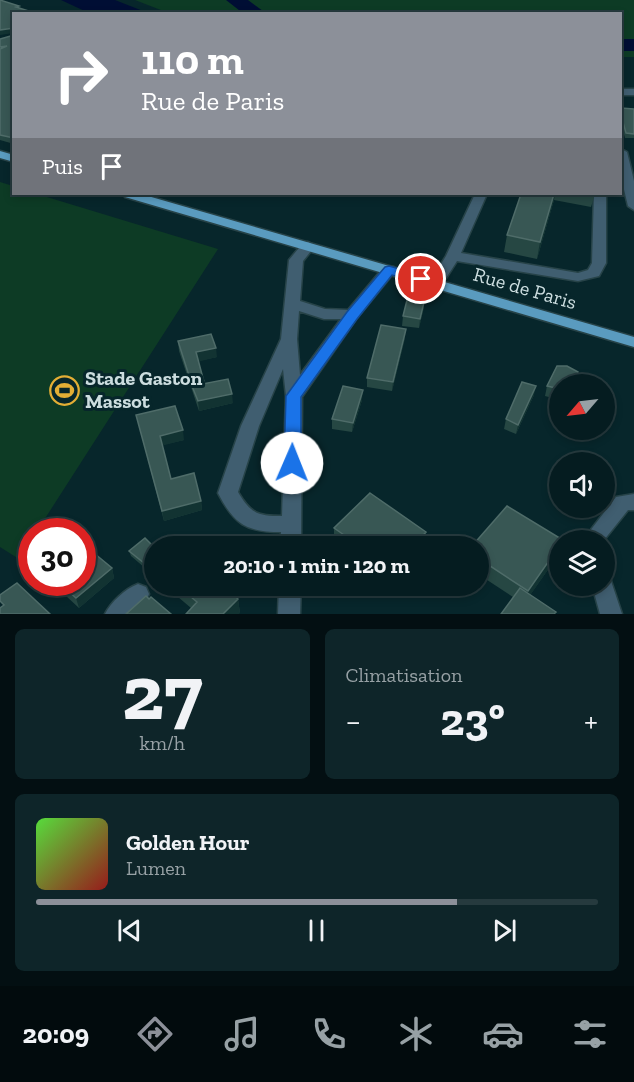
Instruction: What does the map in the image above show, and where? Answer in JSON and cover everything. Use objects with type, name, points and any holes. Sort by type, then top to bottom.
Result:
[{"type":"main road","name":"Rue de Paris","points":[[132,195],[634,342]]},
{"type":"street","points":[[622,156],[634,206]]},
{"type":"street","points":[[436,283],[453,256],[482,195]]},
{"type":"street","points":[[453,256],[579,277],[594,273],[599,263],[600,195]]},
{"type":"street","points":[[291,536],[294,396],[289,339],[296,260],[308,246]]},
{"type":"street","points":[[294,396],[352,315],[389,270]]},
{"type":"street","points":[[292,304],[324,314],[352,315]]},
{"type":"street","points":[[289,339],[250,426],[228,492],[239,512],[255,524],[291,524]]},
{"type":"street","points":[[601,530],[623,502],[634,502]]},
{"type":"street","points":[[116,614],[138,594]]},
{"type":"street","points":[[289,614],[290,596]]},
{"type":"street","points":[[606,596],[611,614]]},
{"type":"green space","points":[[135,0],[634,0],[634,57],[622,57],[622,12],[166,12]]},
{"type":"green space","name":"Stade Gaston Massot","points":[[0,182],[12,186],[12,195],[40,195],[218,249],[45,518],[18,518],[18,558],[0,547]]},
{"type":"water","points":[[61,0],[115,0],[145,12],[87,12]]},
{"type":"building","points":[[0,0],[32,12],[12,12],[12,28],[0,30]]},
{"type":"building","points":[[12,36],[12,138],[0,135],[0,49],[7,46],[0,47],[0,39]]},
{"type":"building","points":[[622,108],[634,109],[634,134],[626,133]]},
{"type":"building","points":[[521,195],[554,195],[540,242],[507,235]]},
{"type":"building","points":[[408,296],[425,298],[420,319],[403,316]]},
{"type":"building","points":[[381,325],[406,329],[393,382],[367,378]]},
{"type":"building","points":[[211,334],[216,348],[196,352],[204,382],[192,385],[178,341]]},
{"type":"building","points":[[557,366],[567,366],[578,372],[578,374],[553,374]]},
{"type":"building","points":[[228,379],[232,394],[198,401],[192,386]]},
{"type":"building","points":[[522,382],[536,386],[518,425],[506,419]]},
{"type":"building","points":[[343,386],[363,390],[353,423],[332,419]]},
{"type":"building","points":[[175,406],[183,430],[160,436],[171,479],[194,473],[201,501],[162,511],[136,415]]},
{"type":"building","points":[[370,493],[426,532],[422,536],[346,536],[334,528]]},
{"type":"building","points":[[507,506],[549,532],[549,561],[528,591],[489,565],[489,536],[481,536]]},
{"type":"building","points":[[144,539],[144,563],[129,551]]},
{"type":"building","points":[[96,555],[112,568],[96,581]]},
{"type":"building","points":[[17,583],[18,596],[31,596],[50,614],[0,614],[0,608],[4,605],[0,601],[0,595]]},
{"type":"building","points":[[520,588],[556,612],[554,614],[501,614]]},
{"type":"building","points":[[146,596],[149,599],[151,597],[171,614],[126,614]]},
{"type":"building","points":[[190,596],[235,596],[238,599],[223,614],[186,614],[197,602]]},
{"type":"waterway","points":[[235,0],[255,12]]},
{"type":"waterway","points":[[622,45],[634,45]]},
{"type":"place","name":"Stade Gaston Massot","points":[[64,390]]},
{"type":"route","points":[[292,463],[294,396],[352,315],[389,270],[421,279]]}]
